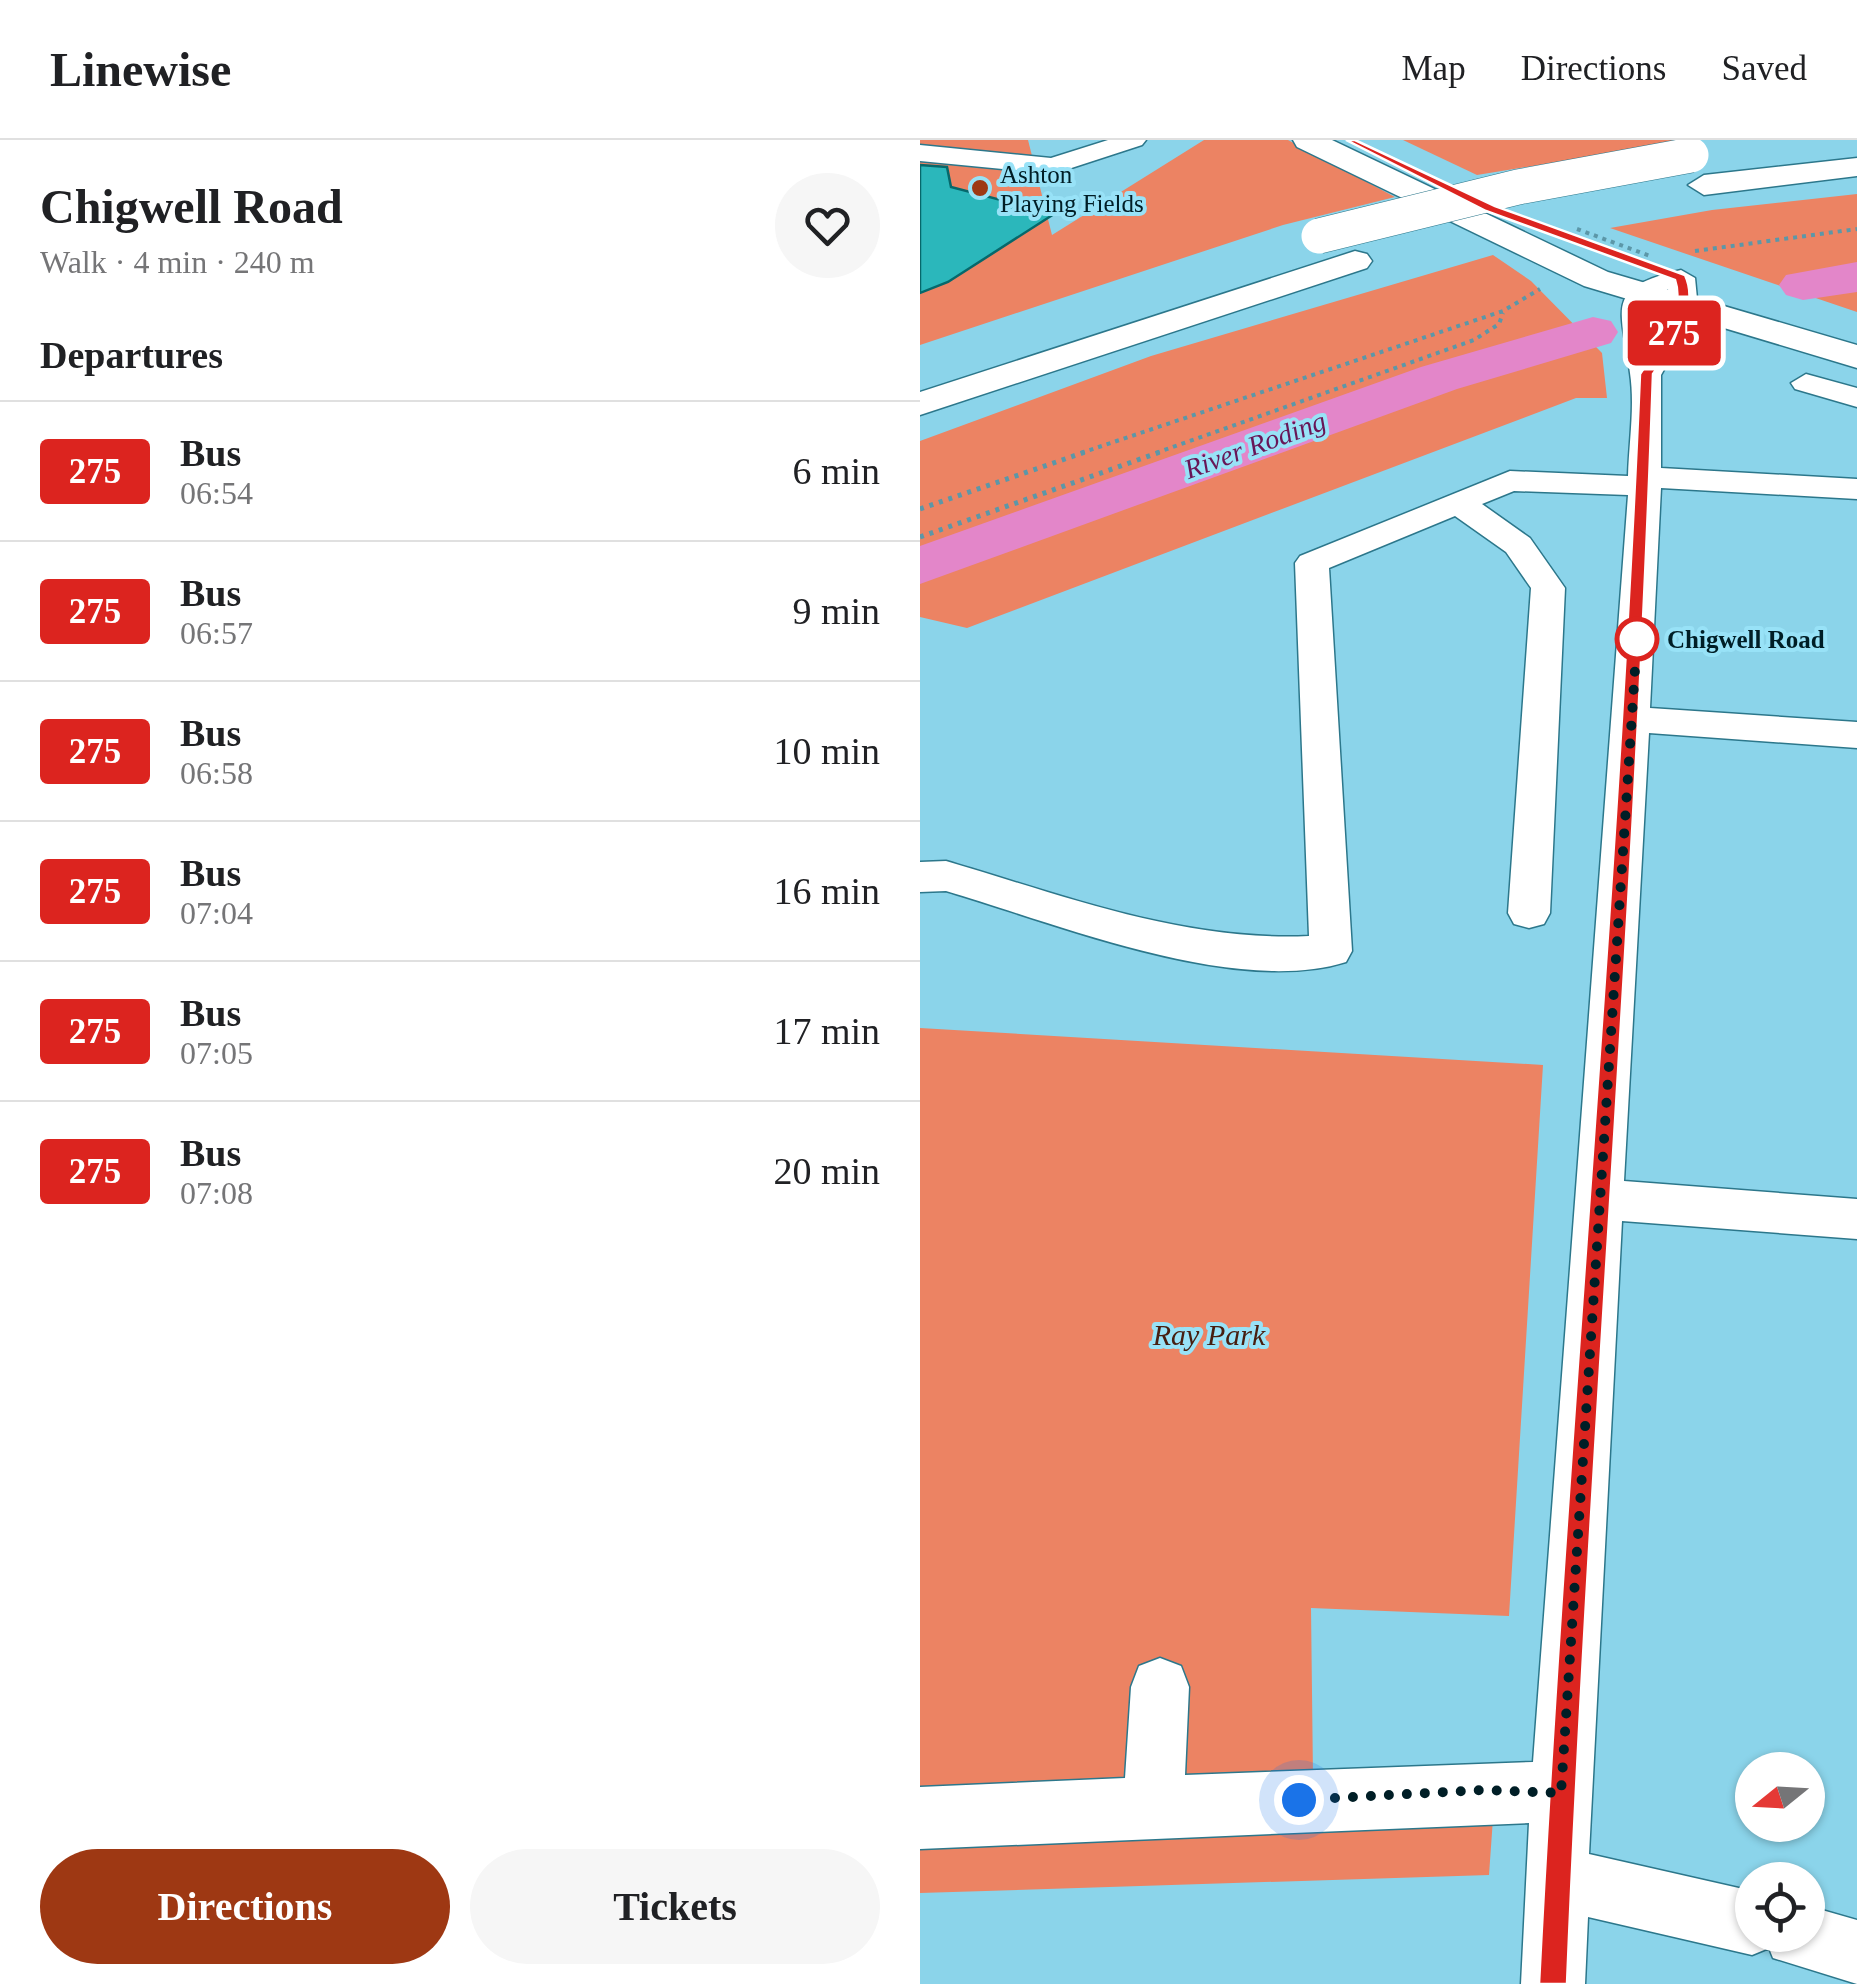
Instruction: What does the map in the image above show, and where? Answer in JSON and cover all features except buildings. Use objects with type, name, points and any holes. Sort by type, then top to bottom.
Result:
[{"type":"main road","points":[[1308,140],[1570,269],[1641,296],[1679,273]]},
{"type":"main road","points":[[1351,140],[1490,209],[1857,330]]},
{"type":"main road","points":[[1280,248],[1518,187],[1729,150]]},
{"type":"main road","points":[[1667,192],[1857,166]]},
{"type":"main road","points":[[1448,238],[1538,217]]},
{"type":"main road","points":[[920,404],[1392,252]]},
{"type":"main road","points":[[1679,273],[1857,356]]},
{"type":"street","points":[[920,153],[1053,166],[1133,140]]},
{"type":"street","points":[[1646,374],[1679,273]]},
{"type":"street","points":[[1553,1984],[1561,1793],[1633,720],[1646,374],[1633,318],[1641,296]]},
{"type":"street","points":[[1806,383],[1857,398]]},
{"type":"street","points":[[920,877],[946,876],[1153,936],[1252,955],[1331,951],[1312,563],[1510,482],[1644,481],[1857,489]]},
{"type":"street","points":[[1458,503],[1518,545],[1548,588],[1529,913]]},
{"type":"street","points":[[1633,720],[1857,734]]},
{"type":"street","points":[[1600,1199],[1857,1219]]},
{"type":"street","points":[[1153,1808],[1160,1686]]},
{"type":"street","points":[[920,1818],[1482,1790],[1561,1793]]},
{"type":"street","points":[[1560,1880],[1735,1919]]},
{"type":"street","points":[[1825,1943],[1857,1952]]},
{"type":"path","points":[[1625,248],[1650,256],[1679,273],[1857,229]]},
{"type":"path","points":[[920,509],[1352,358],[1503,311],[1547,284]]},
{"type":"path","points":[[920,536],[1474,340],[1499,324],[1503,311]]},
{"type":"green space","points":[[920,140],[1028,140],[1052,235],[1204,140],[1288,140],[1395,197],[1283,225],[920,345]]},
{"type":"green space","points":[[1403,140],[1694,140],[1477,175]]},
{"type":"green space","points":[[1857,194],[1857,312],[1610,228],[1712,210]]},
{"type":"green space","points":[[1493,255],[1531,281],[1602,353],[1607,398],[1576,398],[967,628],[920,617],[920,441],[1151,356]]},
{"type":"green space","name":"Ray Park","points":[[920,1028],[1543,1065],[1509,1616],[1311,1608],[1313,1777],[1496,1776],[1489,1875],[920,1893]]},
{"type":"waterway","name":"River Roding","points":[[1803,285],[1857,277]]},
{"type":"waterway","name":"River Roding","points":[[920,566],[1439,378],[1593,332]]},
{"type":"bus line","name":"275","points":[[1351,140],[1490,209],[1680,278],[1686,292],[1674,333],[1646,374],[1644,512],[1633,720],[1561,1793],[1553,1984]]},
{"type":"place","name":"Ashton Playing Fields","points":[[980,188]]},
{"type":"place","name":"Chigwell Road","points":[[1637,639]]},
{"type":"route","points":[[1299,1800],[1482,1790],[1561,1793],[1637,639]]}]
